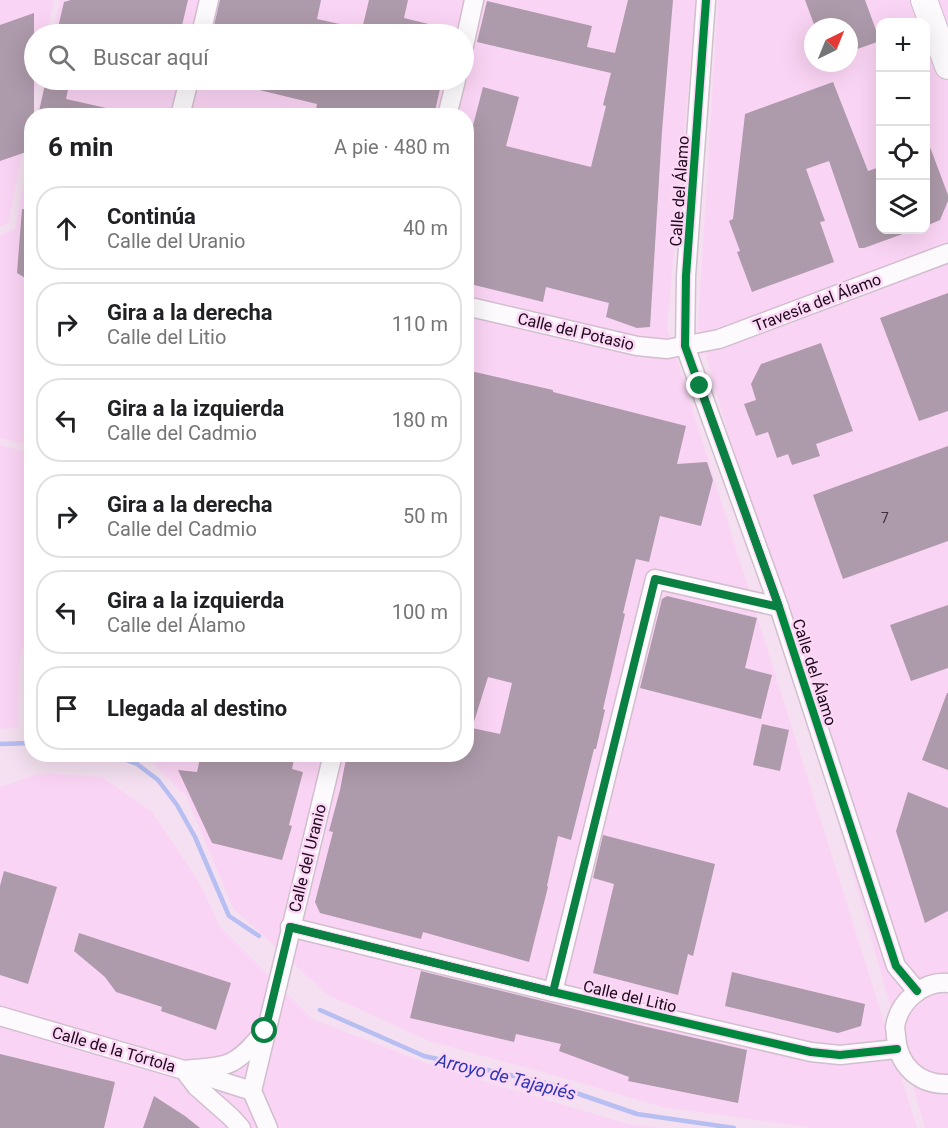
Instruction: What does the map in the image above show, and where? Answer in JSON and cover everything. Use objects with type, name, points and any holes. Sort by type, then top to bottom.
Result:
[{"type":"street","points":[[203,24],[209,0]]},
{"type":"street","points":[[469,24],[474,0]]},
{"type":"street","name":"Calle del Álamo","points":[[706,0],[686,276],[685,346],[779,607],[896,966],[917,991]]},
{"type":"street","points":[[924,0],[948,66]]},
{"type":"street","points":[[182,108],[186,90]]},
{"type":"street","points":[[449,108],[454,90]]},
{"type":"street","name":"Travesía del Álamo","points":[[685,346],[719,339],[948,253]]},
{"type":"street","name":"Calle del Potasio","points":[[474,308],[637,346],[667,349],[685,346]]},
{"type":"street","points":[[553,992],[655,579],[779,607]]},
{"type":"street","name":"Calle del Uranio","points":[[252,1091],[331,762]]},
{"type":"street","name":"Calle del Litio","points":[[290,927],[553,992],[811,1052],[840,1055],[897,1049]]},
{"type":"street","points":[[944,1088],[919,1078],[905,1065],[897,1049],[895,1027],[902,1007],[917,991],[938,982],[948,983]]},
{"type":"street","name":"Calle de la Tórtola","points":[[0,1016],[184,1070],[198,1087],[242,1128]]},
{"type":"street","points":[[184,1070],[231,1062],[248,1050],[265,1031]]},
{"type":"street","points":[[184,1070],[252,1091],[268,1128]]},
{"type":"shaded area","points":[[0,0],[54,0],[48,24],[24,24],[24,90],[35,90],[31,108],[24,108],[24,144],[8,223],[0,226]]},
{"type":"shaded area","points":[[60,0],[696,0],[667,328],[917,1128],[814,1128],[662,1107],[429,1041],[328,995],[233,908],[186,796],[152,762],[474,762],[474,108],[39,108],[42,90],[474,90],[474,24],[55,24]]},
{"type":"shaded area","points":[[718,0],[948,0],[948,1128],[925,1128],[698,327]]},
{"type":"shaded area","points":[[24,182],[24,444],[0,438],[0,235],[15,229]]},
{"type":"shaded area","points":[[0,445],[24,452],[24,644],[19,662],[18,727],[0,729]]},
{"type":"shaded area","points":[[42,773],[102,777],[152,812],[199,882],[220,927],[312,1019],[439,1068],[628,1124],[661,1128],[0,1128],[0,787]]},
{"type":"building","points":[[71,0],[188,0],[182,24],[59,24],[64,2]]},
{"type":"building","points":[[220,0],[321,0],[317,19],[340,24],[214,24]]},
{"type":"building","points":[[369,0],[408,0],[404,18],[428,24],[363,24]]},
{"type":"building","points":[[628,0],[673,0],[650,327],[637,328],[606,317],[609,303],[546,287],[543,302],[474,285],[474,122],[483,87],[519,97],[506,146],[591,167],[606,106],[603,105],[611,73],[477,42],[487,1],[592,26],[587,47],[615,53]]},
{"type":"building","points":[[805,0],[865,0],[876,30],[876,42],[858,49],[858,18],[812,18]]},
{"type":"building","points":[[34,13],[34,24],[24,24],[24,90],[34,90],[34,108],[24,108],[24,153],[0,161],[0,25]]},
{"type":"building","points":[[833,82],[868,171],[876,168],[876,234],[903,234],[859,248],[829,161],[806,169],[825,221],[820,222],[834,262],[752,292],[737,252],[740,251],[729,221],[733,219],[745,114]]},
{"type":"building","points":[[44,90],[68,90],[66,99],[106,108],[40,108]]},
{"type":"building","points":[[259,90],[440,90],[436,108],[316,108],[317,104]]},
{"type":"building","points":[[930,147],[948,195],[948,201],[940,220],[930,224]]},
{"type":"building","points":[[22,209],[24,209],[24,277],[17,273]]},
{"type":"building","points":[[948,293],[948,411],[919,421],[880,318]]},
{"type":"building","points":[[821,343],[853,431],[816,444],[820,456],[792,465],[788,454],[777,458],[768,432],[756,436],[744,404],[756,400],[751,384],[761,364]]},
{"type":"building","points":[[474,372],[553,390],[553,392],[686,426],[677,464],[707,462],[713,480],[701,526],[660,516],[649,562],[636,559],[596,749],[594,749],[571,840],[558,836],[529,962],[423,932],[421,939],[320,913],[315,902],[333,832],[329,831],[345,762],[474,762],[474,728],[500,734],[512,683],[488,677],[474,722]]},
{"type":"building","points":[[948,446],[948,541],[843,579],[813,495]]},
{"type":"building","points":[[667,596],[757,618],[745,668],[772,675],[761,719],[640,688],[662,599]]},
{"type":"building","points":[[948,605],[948,668],[911,681],[890,625]]},
{"type":"building","points":[[948,693],[948,770],[922,760]]},
{"type":"building","points":[[762,724],[789,730],[780,771],[753,765]]},
{"type":"building","points":[[199,762],[293,762],[292,769],[303,772],[289,825],[292,826],[282,860],[212,843],[178,770],[197,772]]},
{"type":"building","points":[[908,792],[948,808],[948,911],[925,923],[896,831]]},
{"type":"building","points":[[603,835],[715,864],[693,956],[688,954],[678,995],[593,973],[614,884],[593,878]]},
{"type":"building","points":[[4,871],[57,887],[28,984],[0,975],[0,886]]},
{"type":"building","points":[[79,933],[231,983],[216,1030],[161,1011],[162,1007],[116,992],[105,977],[74,951]]},
{"type":"building","points":[[421,971],[747,1050],[738,1103],[628,1081],[629,1077],[559,1051],[561,1044],[516,1034],[514,1042],[410,1018]]},
{"type":"building","points":[[732,972],[865,1004],[861,1026],[838,1033],[725,1006]]},
{"type":"building","points":[[0,1054],[115,1082],[104,1128],[0,1128]]},
{"type":"building","points":[[154,1096],[185,1116],[200,1128],[143,1128]]},
{"type":"waterway","name":"Arroyo de Tajapiés","points":[[0,744],[24,743]]},
{"type":"waterway","name":"Arroyo de Tajapiés","points":[[132,762],[158,780],[177,805],[195,837],[229,916],[259,936]]},
{"type":"waterway","name":"Arroyo de Tajapiés","points":[[320,1010],[424,1056],[550,1084],[637,1114],[734,1128]]},
{"type":"cycle path","points":[[706,0],[686,276],[685,346],[779,607],[896,966],[917,991]]},
{"type":"cycle path","points":[[290,927],[553,992],[811,1052],[840,1055],[897,1049]]},
{"type":"route","points":[[265,1031],[290,927],[553,992],[655,579],[779,607],[700,386]]}]
